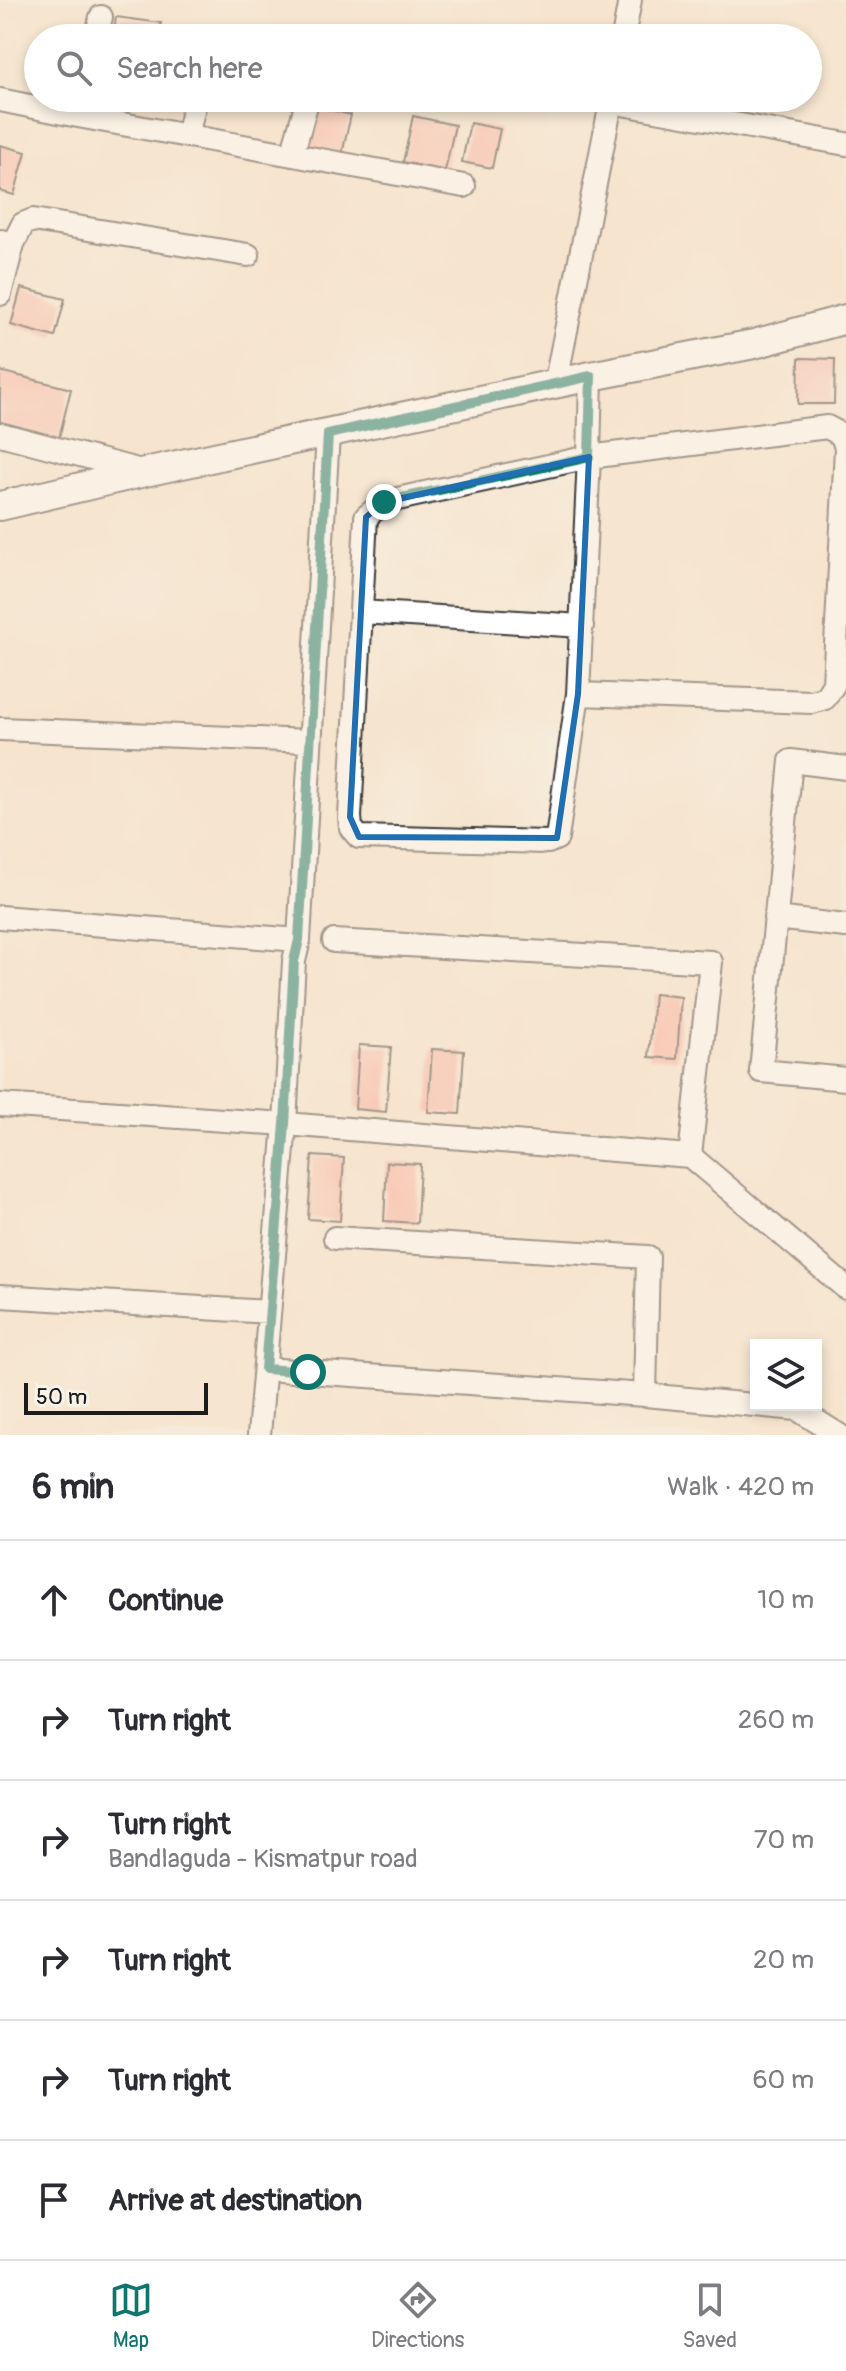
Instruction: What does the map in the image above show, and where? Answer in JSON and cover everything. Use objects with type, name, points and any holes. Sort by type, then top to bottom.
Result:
[{"type":"street","points":[[626,24],[630,0]]},
{"type":"street","points":[[0,100],[24,102]]},
{"type":"street","points":[[98,112],[187,136],[464,186]]},
{"type":"street","points":[[187,136],[193,112]]},
{"type":"street","points":[[292,155],[304,112]]},
{"type":"street","points":[[555,386],[609,112]]},
{"type":"street","points":[[675,112],[846,144]]},
{"type":"street","points":[[0,294],[7,242],[23,224],[33,220],[248,255]]},
{"type":"street","points":[[0,506],[591,376],[754,344],[846,319]]},
{"type":"street","points":[[578,694],[812,702],[825,698],[834,684],[846,448],[842,435],[827,427],[589,457],[384,502],[366,517],[351,828],[359,837],[548,842],[557,838],[578,694],[589,457],[591,376]]},
{"type":"street","points":[[0,434],[145,472]]},
{"type":"street","points":[[259,1435],[285,1124],[294,961],[299,940],[328,434]]},
{"type":"street","points":[[361,612],[582,626]]},
{"type":"street","points":[[0,729],[310,741]]},
{"type":"street","points":[[846,768],[791,761],[761,1071],[846,1079]]},
{"type":"street","points":[[0,917],[299,940]]},
{"type":"street","points":[[775,918],[846,926]]},
{"type":"street","points":[[334,941],[711,962],[690,1156]]},
{"type":"street","points":[[0,1105],[690,1156],[846,1288]]},
{"type":"street","points":[[335,1238],[648,1257],[645,1395]]},
{"type":"street","points":[[0,1296],[269,1312]]},
{"type":"street","points":[[265,1369],[645,1395],[797,1409],[839,1435]]},
{"type":"highlighted area","points":[[589,457],[578,694],[557,838],[359,837],[350,817],[366,517],[384,502]]},
{"type":"building","points":[[116,17],[161,23],[161,24],[115,24]]},
{"type":"building","points":[[308,112],[351,115],[342,154],[301,144]]},
{"type":"building","points":[[413,116],[455,125],[445,171],[403,162]]},
{"type":"building","points":[[470,123],[500,129],[492,168],[462,162]]},
{"type":"building","points":[[0,145],[26,152],[14,195],[0,191]]},
{"type":"building","points":[[21,288],[65,299],[55,337],[11,325]]},
{"type":"building","points":[[799,358],[835,359],[834,404],[798,404]]},
{"type":"building","points":[[0,371],[71,389],[59,438],[0,424]]},
{"type":"building","points":[[654,994],[681,997],[677,1059],[649,1057]]},
{"type":"building","points":[[359,1045],[391,1047],[386,1112],[355,1109]]},
{"type":"building","points":[[432,1049],[464,1051],[460,1114],[428,1112]]},
{"type":"building","points":[[312,1156],[344,1158],[340,1221],[308,1219]]},
{"type":"building","points":[[387,1162],[420,1164],[417,1223],[384,1221]]},
{"type":"route","points":[[308,1372],[265,1369],[285,1124],[294,961],[299,940],[328,434],[591,376],[589,457],[384,502]]}]
